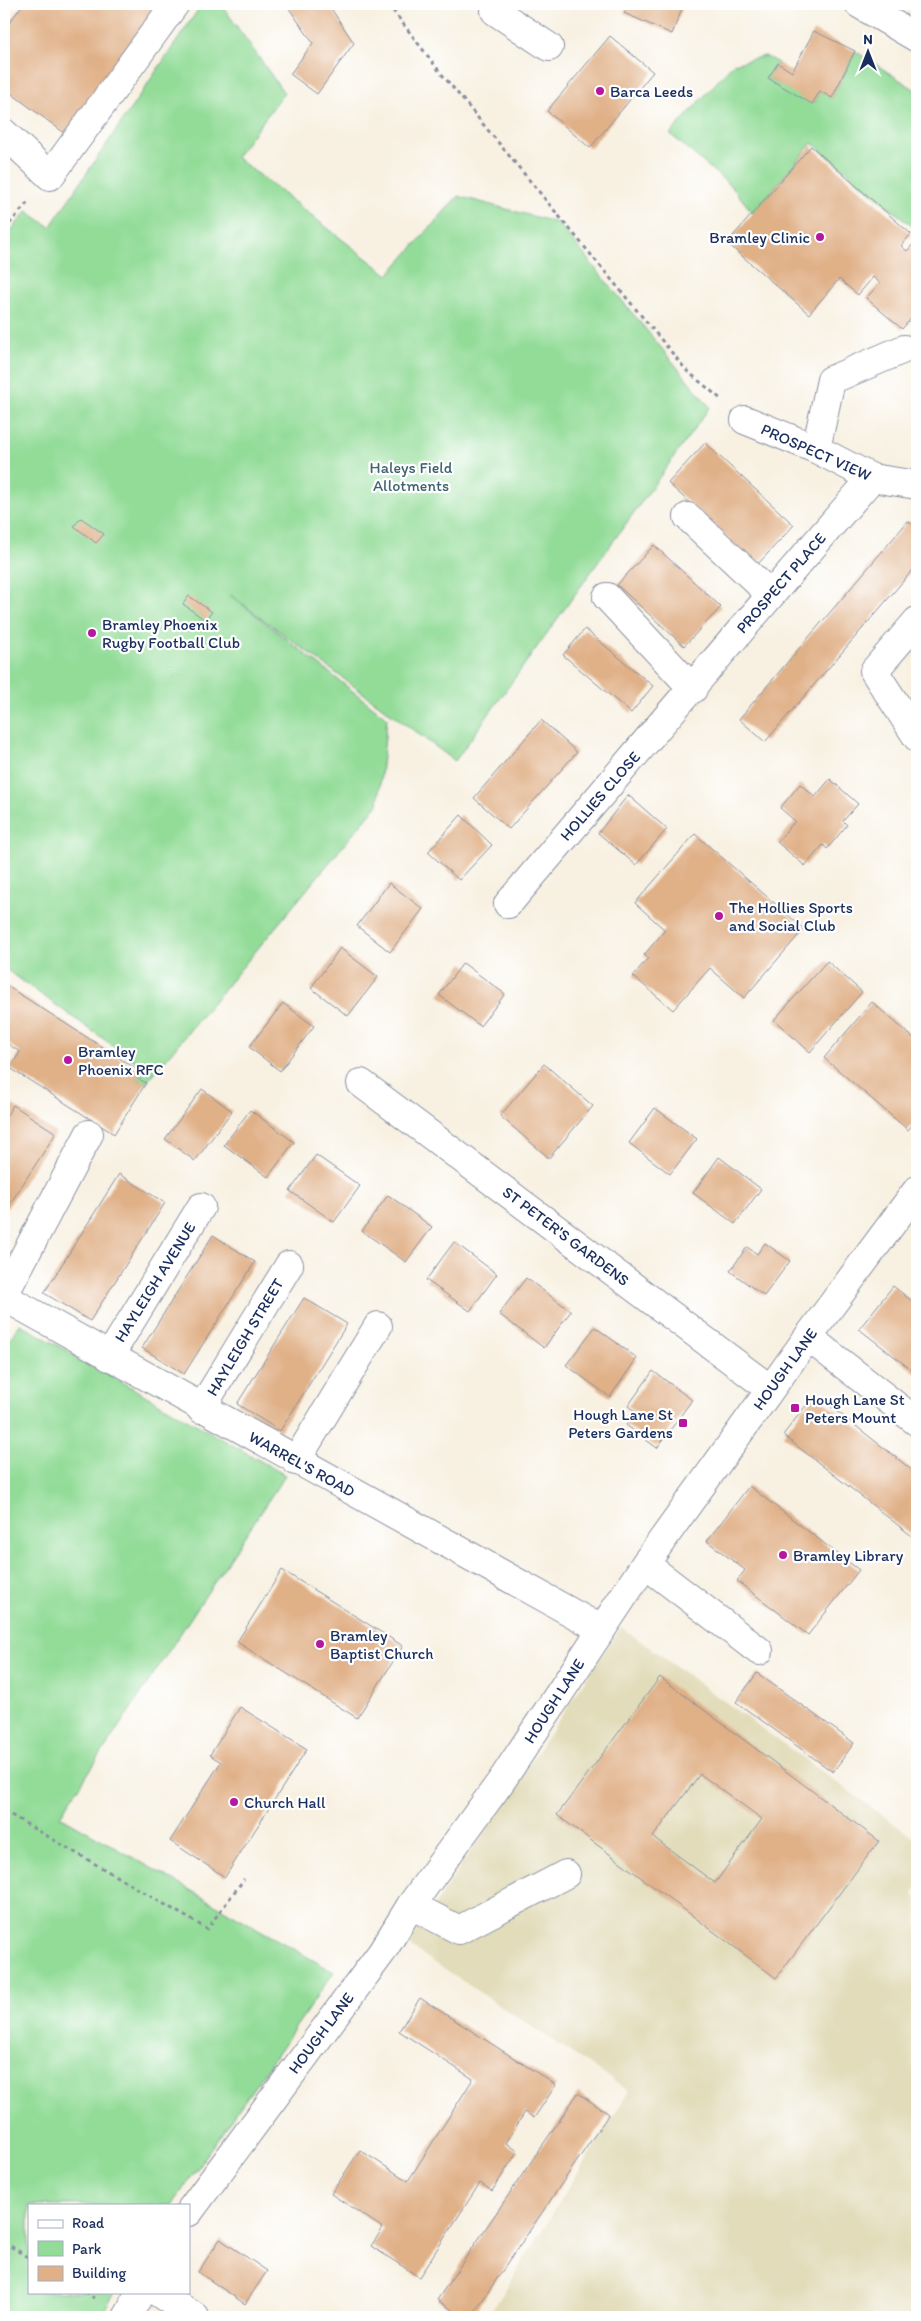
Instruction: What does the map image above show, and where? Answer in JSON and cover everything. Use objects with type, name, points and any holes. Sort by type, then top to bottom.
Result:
[{"type":"street","points":[[4,133],[50,176],[175,4]]},
{"type":"street","points":[[859,4],[917,38]]},
{"type":"street","points":[[489,6],[549,47]]},
{"type":"street","points":[[816,449],[832,380],[904,349]]},
{"type":"street","name":"PROSPECT VIEW","points":[[745,420],[816,449],[872,478],[917,485]]},
{"type":"street","name":"PROSPECT PLACE","points":[[693,688],[770,594],[872,478]]},
{"type":"street","points":[[688,517],[770,594]]},
{"type":"street","points":[[607,597],[693,688]]},
{"type":"street","points":[[917,621],[874,671],[917,737]]},
{"type":"street","name":"HOLLIES CLOSE","points":[[508,904],[693,688]]},
{"type":"street","name":"ST PETER'S GARDENS","points":[[361,1083],[770,1389]]},
{"type":"street","points":[[4,1296],[89,1134]]},
{"type":"street","name":"HOUGH LANE","points":[[190,2211],[382,1952],[411,1905],[502,1780],[645,1564],[770,1389],[917,1190]]},
{"type":"street","name":"HAYLEIGH AVENUE","points":[[109,1357],[201,1207]]},
{"type":"street","name":"HAYLEIGH STREET","points":[[201,1409],[289,1265]]},
{"type":"street","name":"WARREL'S ROAD","points":[[4,1296],[201,1409],[601,1630]]},
{"type":"street","points":[[296,1461],[378,1326]]},
{"type":"street","points":[[808,1337],[917,1422]]},
{"type":"street","points":[[645,1564],[759,1651]]},
{"type":"street","points":[[411,1905],[459,1930],[566,1874]]},
{"type":"street","points":[[127,2317],[141,2294]]},
{"type":"street","points":[[160,2294],[195,2317]]},
{"type":"path","points":[[388,4],[440,72],[687,371],[745,420]]},
{"type":"path","points":[[4,230],[50,176]]},
{"type":"path","points":[[4,1811],[207,1929],[244,1879]]},
{"type":"path","points":[[4,2242],[28,2257]]},
{"type":"path","points":[[88,2294],[94,2298]]},
{"type":"shaded area","points":[[621,1627],[917,1840],[917,1887],[913,1893],[917,1899],[917,2317],[488,2317],[629,2091],[408,1945]]},
{"type":"green space","name":"Haleys Field Allotments","points":[[202,4],[221,4],[284,93],[236,157],[388,275],[458,196],[558,223],[710,407],[455,761],[229,594],[387,718],[378,804],[146,1083],[137,1078],[143,1067],[4,968],[4,239],[27,211],[50,227]]},
{"type":"green space","points":[[855,51],[917,91],[917,220],[912,226],[812,143],[753,213],[731,186],[670,134],[733,64],[765,56],[778,63],[768,78],[813,103],[820,91],[832,98]]},
{"type":"green space","points":[[20,1324],[285,1475],[60,1816],[334,1972],[173,2204],[28,2204],[28,2294],[114,2294],[100,2317],[4,2317],[4,1347]]},
{"type":"building","points":[[23,4],[150,4],[160,11],[67,135],[4,88],[4,30]]},
{"type":"building","points":[[286,4],[328,4],[354,43],[317,94],[290,74],[313,43]]},
{"type":"building","points":[[628,4],[684,4],[672,34],[624,13]]},
{"type":"building","points":[[814,31],[855,51],[832,98],[820,91],[812,104],[768,78],[778,63],[792,72]]},
{"type":"building","name":"Barca Leeds","points":[[610,36],[653,72],[590,148],[547,111]]},
{"type":"building","name":"Bramley Clinic","points":[[811,146],[911,234],[901,246],[907,251],[917,240],[917,311],[902,329],[866,298],[880,283],[873,277],[858,295],[839,279],[809,314],[727,243]]},
{"type":"building","points":[[705,443],[794,525],[757,565],[668,483]]},
{"type":"building","points":[[81,518],[104,534],[96,543],[74,526]]},
{"type":"building","points":[[908,521],[917,528],[917,565],[765,742],[739,719]]},
{"type":"building","points":[[654,545],[721,607],[684,646],[617,585]]},
{"type":"building","points":[[189,596],[212,612],[205,620],[183,604]]},
{"type":"building","points":[[585,629],[653,686],[631,713],[563,655]]},
{"type":"building","points":[[541,720],[577,752],[509,829],[474,798]]},
{"type":"building","points":[[830,779],[858,804],[843,821],[847,825],[827,849],[823,845],[805,866],[777,842],[795,821],[780,808],[800,784],[815,797]]},
{"type":"building","points":[[628,795],[667,829],[636,865],[598,833]]},
{"type":"building","points":[[461,815],[492,845],[459,880],[428,852]]},
{"type":"building","name":"The Hollies Sports and Social Club","points":[[695,834],[804,929],[744,998],[710,968],[673,1010],[633,976],[648,958],[644,955],[665,930],[635,903]]},
{"type":"building","points":[[389,883],[423,909],[390,952],[357,926]]},
{"type":"building","points":[[340,948],[378,977],[348,1016],[311,988]]},
{"type":"building","points":[[827,961],[862,992],[810,1052],[774,1020]]},
{"type":"building","points":[[463,963],[505,994],[480,1026],[439,995]]},
{"type":"building","name":"Bramley Phoenix RFC","points":[[4,984],[141,1072],[137,1078],[146,1083],[114,1134],[10,1068],[20,1052],[4,1041]]},
{"type":"building","points":[[872,1002],[917,1041],[917,1120],[908,1130],[824,1058]]},
{"type":"building","points":[[283,1003],[314,1026],[280,1071],[249,1047]]},
{"type":"building","points":[[544,1064],[593,1106],[549,1158],[500,1116]]},
{"type":"building","points":[[202,1089],[232,1111],[195,1161],[165,1139]]},
{"type":"building","points":[[13,1105],[56,1133],[4,1213],[4,1120]]},
{"type":"building","points":[[655,1108],[697,1139],[670,1174],[629,1143]]},
{"type":"building","points":[[250,1110],[294,1142],[268,1177],[224,1145]]},
{"type":"building","points":[[316,1155],[360,1186],[334,1222],[290,1191]]},
{"type":"building","points":[[719,1157],[761,1189],[735,1224],[693,1193]]},
{"type":"building","points":[[119,1174],[165,1203],[90,1321],[44,1293]]},
{"type":"building","points":[[388,1195],[432,1227],[406,1262],[362,1231]]},
{"type":"building","points":[[213,1235],[255,1262],[184,1374],[142,1348]]},
{"type":"building","points":[[454,1242],[497,1274],[470,1311],[426,1280]]},
{"type":"building","points":[[765,1243],[790,1261],[764,1296],[730,1271],[747,1247],[757,1254]]},
{"type":"building","points":[[526,1278],[571,1311],[544,1348],[499,1314]]},
{"type":"building","points":[[893,1286],[917,1305],[917,1374],[859,1329]]},
{"type":"building","points":[[304,1298],[347,1324],[280,1431],[237,1404]]},
{"type":"building","points":[[595,1327],[637,1358],[610,1397],[566,1365]]},
{"type":"building","points":[[653,1371],[692,1400],[657,1448],[626,1425],[636,1412],[628,1406]]},
{"type":"building","points":[[815,1394],[917,1474],[917,1540],[783,1435]]},
{"type":"building","name":"Bramley Library","points":[[749,1486],[859,1570],[808,1635],[737,1581],[745,1570],[707,1541]]},
{"type":"building","name":"Bramley Baptist Church","points":[[282,1570],[403,1646],[357,1718],[237,1642]]},
{"type":"building","points":[[757,1673],[854,1743],[833,1772],[736,1702]]},
{"type":"building","points":[[660,1677],[879,1841],[776,1978],[557,1815]],"holes":[[[700,1774],[762,1819],[715,1883],[653,1837]]]},
{"type":"building","name":"Church Hall","points":[[240,1707],[307,1749],[225,1877],[170,1841],[221,1762],[210,1755]]},
{"type":"building","points":[[420,1998],[556,2085],[534,2118],[525,2112],[506,2143],[518,2151],[492,2191],[480,2183],[419,2277],[371,2246],[383,2228],[331,2194],[360,2150],[408,2181],[473,2079],[399,2031]]},
{"type":"building","points":[[578,2093],[609,2114],[471,2317],[463,2317],[437,2300]]},
{"type":"building","points":[[220,2239],[267,2271],[245,2304],[198,2272]]},
{"type":"place","name":"Barca Leeds","points":[[600,91]]},
{"type":"place","name":"Bramley Clinic","points":[[820,237]]},
{"type":"place","name":"Bramley Phoenix Rugby Football Club","points":[[92,633]]},
{"type":"place","name":"The Hollies Sports and Social Club","points":[[719,916]]},
{"type":"place","name":"Bramley Phoenix RFC","points":[[68,1060]]},
{"type":"place","name":"Hough Lane St Peters Mount","points":[[795,1408]]},
{"type":"place","name":"Hough Lane St Peters Gardens","points":[[683,1423]]},
{"type":"place","name":"Bramley Library","points":[[783,1555]]},
{"type":"place","name":"Bramley Baptist Church","points":[[320,1644]]},
{"type":"place","name":"Church Hall","points":[[234,1802]]}]
